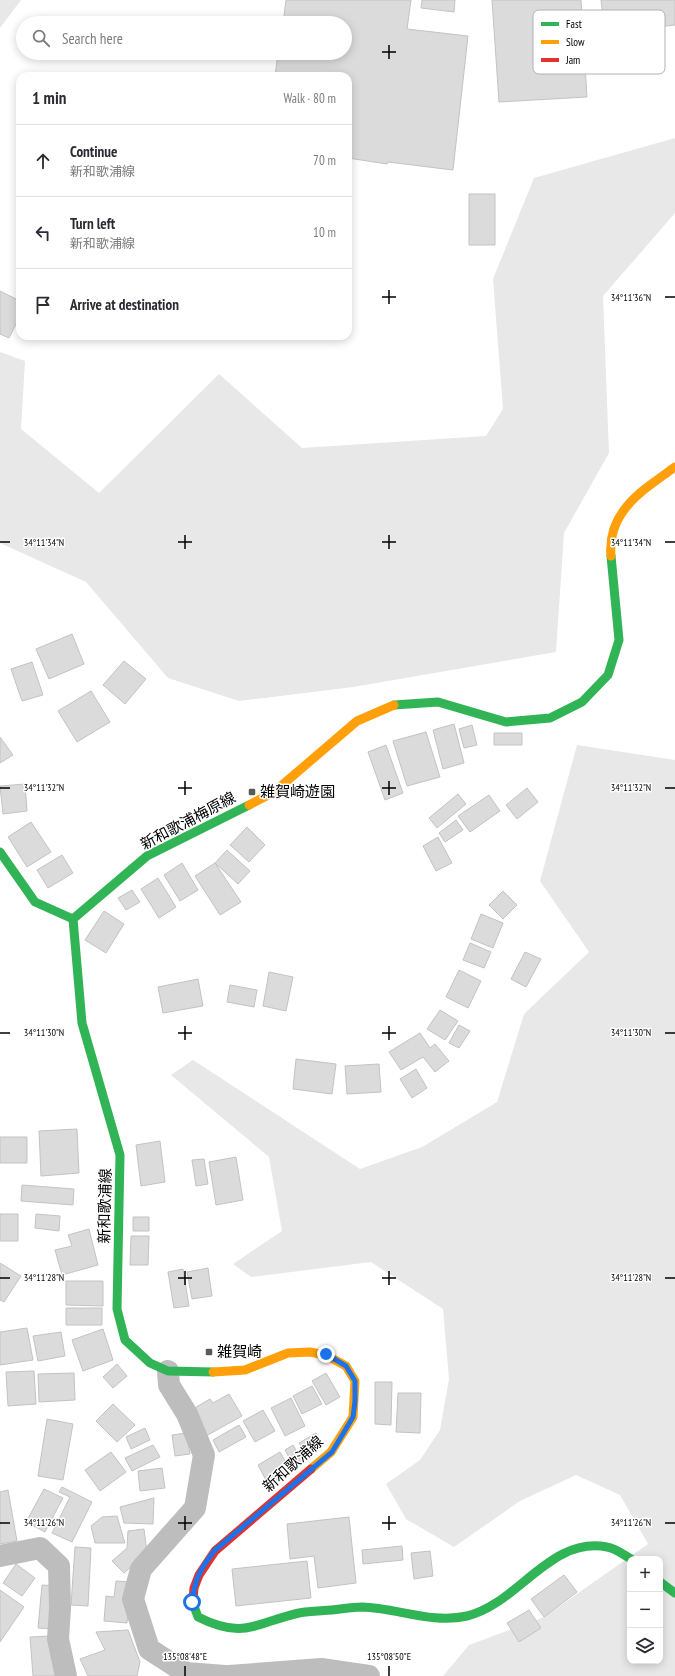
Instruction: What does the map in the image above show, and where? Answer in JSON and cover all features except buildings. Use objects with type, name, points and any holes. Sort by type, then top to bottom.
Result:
[{"type":"main road","name":"新和歌浦梅原線","points":[[73,919],[147,856],[274,792],[358,721],[394,705],[438,702],[506,722],[550,718],[582,702],[608,675],[618,640],[610,545],[618,518],[634,497],[675,466]]},
{"type":"main road","points":[[0,852],[34,902],[73,919]]},
{"type":"main road","name":"新和歌浦線","points":[[73,919],[82,1023],[120,1155],[117,1309],[125,1340],[150,1363],[168,1371],[202,1373],[245,1370],[288,1353],[310,1352],[326,1354],[346,1366],[355,1381],[353,1417],[332,1452],[214,1551],[201,1568],[194,1586],[192,1602],[198,1617],[215,1626],[240,1629],[301,1613],[363,1607],[442,1619],[468,1616],[492,1606],[561,1554],[580,1546],[604,1546],[627,1556]]},
{"type":"main road","points":[[663,1584],[675,1593]]},
{"type":"street","points":[[168,1371],[169,1385],[187,1414],[204,1455],[195,1508],[163,1546],[141,1569],[134,1599],[149,1649],[186,1673],[225,1676]]},
{"type":"street","points":[[0,1556],[40,1548],[59,1566],[60,1608],[58,1639],[66,1676]]},
{"type":"street","points":[[229,1676],[321,1669],[369,1676]]},
{"type":"shaded area","points":[[0,0],[21,0],[0,28]]},
{"type":"shaded area","points":[[675,138],[675,213],[603,296],[609,453],[564,533],[556,652],[353,687],[239,701],[168,678],[86,582],[0,543],[0,352],[25,361],[21,429],[99,493],[219,374],[302,448],[486,436],[503,409],[493,279],[534,178]]},
{"type":"shaded area","points":[[577,745],[675,760],[675,1676],[443,1676],[469,1645],[544,1617],[627,1559],[627,1664],[663,1664],[663,1556],[631,1556],[648,1544],[620,1495],[576,1475],[520,1501],[454,1547],[406,1519],[386,1484],[420,1460],[440,1430],[449,1379],[443,1309],[371,1262],[251,1277],[233,1264],[282,1231],[269,1157],[171,1075],[193,1060],[360,1169],[422,1147],[497,1102],[524,1014],[589,952],[540,881]]},
{"type":"traffic: fast","points":[[394,705],[438,702],[506,722],[550,718],[582,702],[608,675],[619,640],[611,556]]},
{"type":"traffic: fast","points":[[0,852],[35,902],[73,919],[147,856],[249,805]]},
{"type":"traffic: fast","points":[[73,919],[82,1023],[120,1155],[117,1309],[125,1340],[150,1363],[168,1371],[213,1372]]},
{"type":"traffic: fast","points":[[193,1599],[198,1617],[214,1624],[239,1628],[260,1625],[299,1613],[358,1607],[375,1608],[428,1617],[454,1618],[467,1616],[485,1609],[502,1599],[551,1561],[568,1551],[587,1546],[607,1547],[627,1557]]},
{"type":"traffic: fast","points":[[663,1584],[675,1593]]},
{"type":"traffic: slow","points":[[611,556],[611,540],[615,526],[621,514],[640,493],[675,467]]},
{"type":"traffic: slow","points":[[249,805],[274,792],[357,721],[394,705]]},
{"type":"traffic: slow","points":[[213,1372],[245,1370],[288,1353],[310,1352],[326,1355],[346,1366],[355,1381],[353,1417],[331,1452],[311,1469]]},
{"type":"traffic: jam","points":[[193,1599],[194,1588],[199,1575],[215,1551],[311,1469]]},
{"type":"place","name":"雑賀崎遊園","points":[[252,792]]},
{"type":"place","name":"雑賀崎","points":[[209,1352]]},
{"type":"route","points":[[192,1602],[194,1586],[201,1568],[214,1551],[332,1452],[353,1417],[355,1381],[346,1366],[326,1354]]}]
